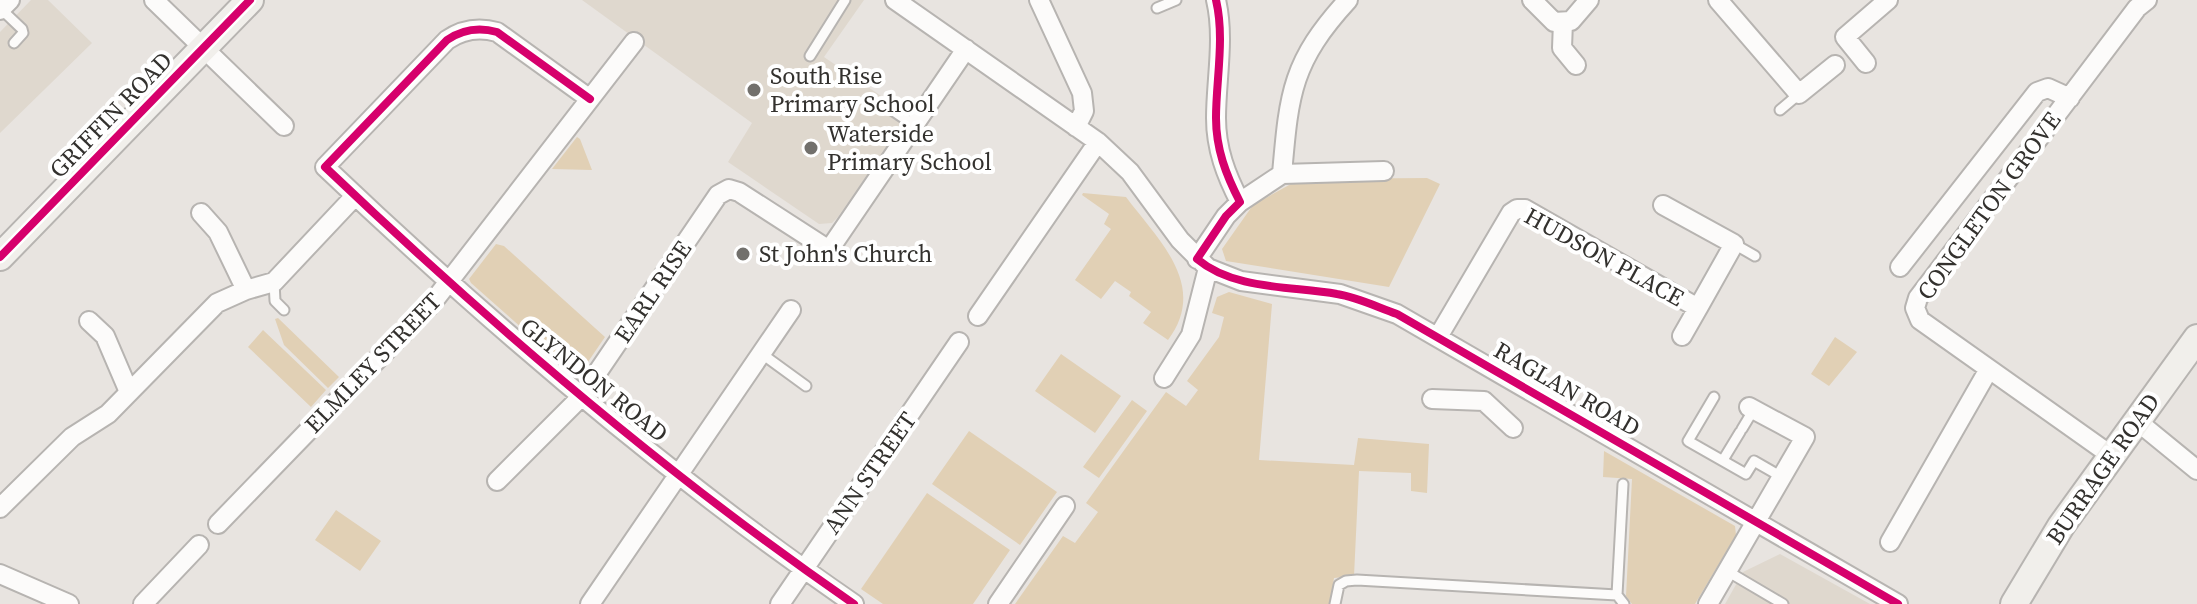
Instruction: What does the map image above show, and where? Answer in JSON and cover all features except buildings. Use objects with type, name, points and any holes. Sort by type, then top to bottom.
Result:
[{"type":"street","points":[[0,9],[10,0]]},
{"type":"street","points":[[154,0],[284,126]]},
{"type":"street","name":"GRIFFIN ROAD","points":[[0,257],[250,0]]},
{"type":"street","points":[[895,0],[1098,142],[1130,172],[1202,264]]},
{"type":"street","points":[[1216,0],[1220,20],[1216,122],[1225,174],[1240,202]]},
{"type":"street","points":[[1282,174],[1294,82],[1307,50],[1348,0]]},
{"type":"street","points":[[1532,0],[1554,22],[1571,21],[1589,0]]},
{"type":"street","points":[[1718,0],[1799,94],[1835,65]]},
{"type":"street","points":[[1866,63],[1845,37],[1888,0]]},
{"type":"street","points":[[1041,1],[1082,93],[1084,111],[1076,127]]},
{"type":"street","name":"CONGLETON GROVE","points":[[2112,456],[1920,320],[1915,308],[1918,298],[2144,2]]},
{"type":"street","points":[[1563,22],[1562,48],[1576,65]]},
{"type":"street","name":"GLYNDON ROAD","points":[[590,99],[497,32],[480,29],[461,31],[447,40],[325,167],[448,283],[580,398],[854,604]]},
{"type":"street","name":"ELMLEY STREET","points":[[218,524],[433,302],[634,42]]},
{"type":"street","points":[[914,125],[966,49]]},
{"type":"street","name":"CONGLETON GROVE","points":[[1900,267],[2037,92],[2048,88],[2070,98]]},
{"type":"street","name":"EARL RISE","points":[[497,481],[580,398],[718,195],[729,189],[739,192],[829,250],[914,125]]},
{"type":"street","points":[[978,316],[1098,142]]},
{"type":"street","points":[[1164,378],[1191,335],[1202,264],[1226,216],[1240,202],[1282,174],[1384,171]]},
{"type":"street","points":[[0,508],[72,437],[108,414],[217,303],[274,282],[355,196]]},
{"type":"street","points":[[1663,205],[1734,244]]},
{"type":"street","name":"HUDSON PLACE","points":[[1438,337],[1511,213],[1517,209],[1525,209],[1698,308]]},
{"type":"street","points":[[201,213],[218,232],[246,290]]},
{"type":"street","name":"HUDSON PLACE","points":[[1682,336],[1734,244]]},
{"type":"street","name":"RAGLAN ROAD","points":[[1202,264],[1241,281],[1340,294],[1397,314],[1898,604]]},
{"type":"street","points":[[590,604],[791,310]]},
{"type":"street","points":[[89,321],[105,336],[129,392]]},
{"type":"street","name":"BURRAGE ROAD","points":[[2014,604],[2061,526],[2197,338]]},
{"type":"street","name":"ANN STREET","points":[[780,604],[959,342]]},
{"type":"street","points":[[1890,542],[1989,369]]},
{"type":"street","points":[[1484,401],[1499,372]]},
{"type":"street","points":[[1432,399],[1484,401],[1513,428]]},
{"type":"street","points":[[1708,604],[1805,437],[1751,408]]},
{"type":"street","points":[[2137,421],[2197,470]]},
{"type":"street","points":[[998,604],[1065,506]]},
{"type":"street","points":[[143,604],[199,545]]},
{"type":"street","points":[[0,574],[69,604]]},
{"type":"lane","points":[[810,56],[845,0]]},
{"type":"lane","points":[[1157,8],[1176,0]]},
{"type":"lane","points":[[0,9],[22,29],[23,33],[14,43]]},
{"type":"lane","points":[[1780,110],[1799,94]]},
{"type":"lane","points":[[886,106],[914,125]]},
{"type":"lane","points":[[1734,244],[1755,256]]},
{"type":"lane","points":[[274,282],[275,301],[284,310]]},
{"type":"lane","points":[[762,354],[806,386]]},
{"type":"lane","points":[[1714,397],[1688,441],[1746,474],[1754,461],[1782,477]]},
{"type":"lane","points":[[1723,460],[1751,408]]},
{"type":"lane","points":[[1623,484],[1617,595],[1624,604]]},
{"type":"lane","points":[[1727,571],[1783,604]]},
{"type":"lane","points":[[1335,604],[1339,585],[1357,580],[1617,595]]},
{"type":"shaded area","points":[[31,0],[48,0],[92,43],[0,133],[0,32]]},
{"type":"shaded area","points":[[582,0],[864,0],[824,57],[909,115],[838,217],[832,223],[819,224],[728,162],[752,123]]},
{"type":"shaded area","points":[[577,137],[592,170],[552,169]]},
{"type":"shaded area","points":[[1427,178],[1440,184],[1389,287],[1226,261],[1222,249],[1253,205],[1300,179]]},
{"type":"shaded area","points":[[1083,193],[1126,197],[1174,264],[1181,282],[1183,300],[1179,320],[1168,340],[1143,323],[1151,312],[1115,281],[1101,299],[1075,280],[1111,229],[1104,224],[1109,214]]},
{"type":"shaded area","points":[[496,244],[504,246],[605,337],[579,375],[574,374],[471,283],[469,279]]},
{"type":"shaded area","points":[[1229,292],[1272,304],[1259,460],[1354,465],[1358,438],[1429,444],[1427,493],[1411,491],[1411,473],[1359,471],[1354,576],[1334,578],[1330,604],[1015,604],[1063,536],[1075,543],[1098,512],[1086,503],[1166,392],[1186,406],[1198,390],[1187,381],[1219,337],[1224,317],[1212,313],[1217,297]]},
{"type":"shaded area","points":[[278,318],[339,377],[328,388],[284,345],[275,319]]},
{"type":"shaded area","points":[[263,330],[326,390],[311,407],[248,347]]},
{"type":"shaded area","points":[[1835,337],[1857,352],[1829,386],[1811,374]]},
{"type":"shaded area","points":[[1061,354],[1121,396],[1095,433],[1035,391]]},
{"type":"shaded area","points":[[1132,400],[1147,411],[1099,478],[1083,467]]},
{"type":"shaded area","points":[[969,431],[1057,492],[1020,545],[932,484]]},
{"type":"shaded area","points":[[1604,451],[1735,526],[1736,535],[1695,604],[1632,604],[1626,596],[1632,479],[1603,477]]},
{"type":"shaded area","points":[[927,493],[1010,550],[973,604],[883,604],[861,589]]},
{"type":"shaded area","points":[[336,510],[381,541],[360,571],[315,540]]},
{"type":"shaded area","points":[[1780,554],[1870,604],[1725,604],[1743,572]]},
{"type":"cycle path","points":[[0,257],[250,0]]},
{"type":"cycle path","points":[[1216,0],[1220,44],[1216,129],[1223,162],[1240,202],[1226,216],[1197,259],[1212,269],[1245,282],[1344,295],[1397,314],[1898,604]]},
{"type":"cycle path","points":[[590,99],[497,32],[465,31],[447,40],[325,167],[451,284],[581,396],[715,503],[854,604]]},
{"type":"place","name":"South Rise Primary School","points":[[754,90]]},
{"type":"place","name":"Waterside Primary School","points":[[811,148]]},
{"type":"place","name":"St John's Church","points":[[743,254]]}]
